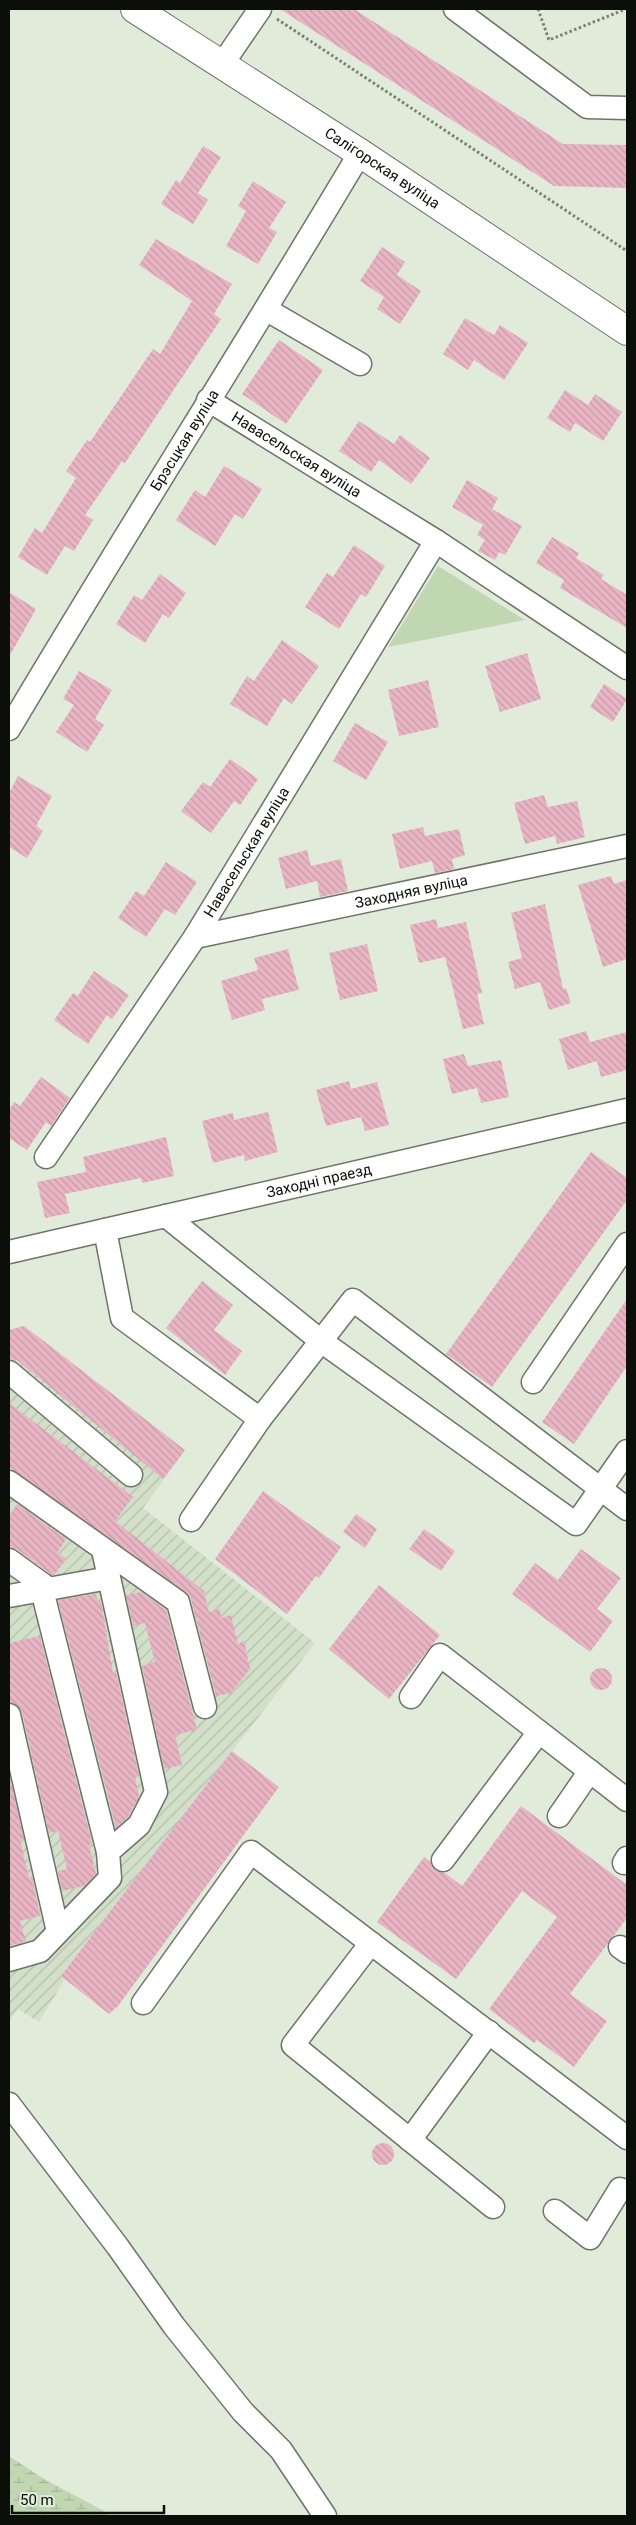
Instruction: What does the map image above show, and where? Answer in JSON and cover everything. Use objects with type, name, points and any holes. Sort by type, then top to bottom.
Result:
[{"type":"main road","name":"Салігорская вуліца","points":[[135,9],[223,63],[627,331]]},
{"type":"street","points":[[455,9],[587,107],[627,108]]},
{"type":"street","points":[[223,63],[265,12]]},
{"type":"street","name":"Брэсцкая вуліца","points":[[9,729],[208,400],[267,310],[360,153]]},
{"type":"street","points":[[267,310],[360,364]]},
{"type":"street","name":"Навасельская вуліца","points":[[208,400],[436,541],[627,668]]},
{"type":"street","name":"Навасельская вуліца","points":[[46,1156],[195,937],[436,541]]},
{"type":"street","name":"Заходняя вуліца","points":[[195,937],[627,846]]},
{"type":"street","name":"Заходні праезд","points":[[9,1252],[627,1110]]},
{"type":"street","points":[[166,1216],[321,1341],[576,1524],[627,1451]]},
{"type":"street","points":[[105,1230],[122,1318],[260,1419]]},
{"type":"street","points":[[533,1382],[627,1244]]},
{"type":"street","points":[[191,1520],[260,1419],[353,1300],[627,1509]]},
{"type":"street","points":[[9,1372],[131,1475]]},
{"type":"street","points":[[9,1482],[178,1602],[205,1707]]},
{"type":"street","points":[[103,1550],[156,1792],[139,1824],[108,1852]]},
{"type":"street","points":[[9,1560],[46,1590],[108,1852],[110,1878],[40,1951],[9,1960]]},
{"type":"street","points":[[9,1596],[109,1578]]},
{"type":"street","points":[[411,1697],[440,1655],[627,1800]]},
{"type":"street","points":[[9,1715],[58,1932]]},
{"type":"street","points":[[443,1860],[539,1732]]},
{"type":"street","points":[[559,1816],[590,1771]]},
{"type":"street","points":[[144,2003],[251,1852],[627,2138]]},
{"type":"street","points":[[371,1943],[293,2045],[493,2207]]},
{"type":"street","points":[[410,2140],[489,2032]]},
{"type":"street","points":[[9,2104],[118,2247],[174,2326],[243,2412],[280,2450],[325,2516]]},
{"type":"street","points":[[555,2211],[590,2238],[620,2189]]},
{"type":"path","points":[[538,9],[549,40],[626,9]]},
{"type":"path","points":[[265,12],[627,251]]},
{"type":"shaded area","points":[[24,1326],[185,1450],[143,1508],[315,1643],[61,1976],[65,1979],[39,2022],[18,2009],[9,2022],[9,1330]]},
{"type":"green space","points":[[438,566],[525,620],[388,647]]},
{"type":"green space","points":[[9,2456],[44,2479],[104,2511],[108,2516],[9,2516]]},
{"type":"building","points":[[280,9],[354,9],[563,144],[627,145],[627,188],[554,186]]},
{"type":"building","points":[[203,146],[221,157],[198,193],[208,200],[193,224],[161,204],[176,180],[180,183]]},
{"type":"building","points":[[253,181],[286,202],[269,228],[277,232],[258,264],[226,246],[246,211],[238,206]]},
{"type":"building","points":[[156,239],[232,284],[214,314],[221,319],[125,463],[122,461],[85,515],[93,520],[74,551],[65,546],[47,575],[18,557],[35,528],[42,533],[76,478],[66,471],[87,440],[90,442],[153,349],[160,354],[192,301],[139,265]]},
{"type":"building","points":[[382,247],[405,262],[397,275],[421,291],[400,324],[377,309],[384,297],[360,281]]},
{"type":"building","points":[[465,318],[494,335],[500,325],[528,343],[504,380],[474,360],[468,370],[443,354]]},
{"type":"building","points":[[279,340],[323,370],[286,424],[242,394]]},
{"type":"building","points":[[565,390],[588,405],[595,394],[622,412],[603,441],[575,423],[570,432],[547,418]]},
{"type":"building","points":[[359,421],[394,444],[400,435],[430,458],[411,484],[379,460],[371,472],[339,451]]},
{"type":"building","points":[[224,466],[262,489],[243,519],[235,514],[215,546],[176,520],[195,490],[205,497]]},
{"type":"building","points":[[467,480],[498,498],[492,509],[522,526],[505,555],[499,552],[495,560],[478,551],[485,540],[477,535],[483,525],[452,507]]},
{"type":"building","points":[[552,537],[579,553],[576,558],[604,575],[601,579],[627,595],[627,628],[560,588],[564,580],[536,563]]},
{"type":"building","points":[[354,545],[385,566],[366,597],[361,594],[339,629],[305,607],[327,573],[333,577]]},
{"type":"building","points":[[160,574],[186,593],[169,618],[163,614],[145,643],[116,624],[134,595],[142,600]]},
{"type":"building","points":[[9,592],[36,609],[9,657]]},
{"type":"building","points":[[282,640],[319,666],[292,704],[284,698],[267,726],[230,704],[247,676],[254,681]]},
{"type":"building","points":[[527,653],[541,699],[500,712],[485,666]]},
{"type":"building","points":[[79,671],[112,690],[95,719],[104,725],[87,752],[56,732],[74,705],[63,699]]},
{"type":"building","points":[[428,680],[439,727],[399,736],[388,690]]},
{"type":"building","points":[[604,684],[627,699],[613,722],[590,707]]},
{"type":"building","points":[[355,723],[388,742],[366,780],[333,761]]},
{"type":"building","points":[[230,759],[258,779],[240,805],[234,801],[211,833],[181,811],[203,782],[210,787]]},
{"type":"building","points":[[18,776],[52,796],[36,826],[43,831],[27,858],[9,847],[9,793]]},
{"type":"building","points":[[544,795],[548,807],[577,801],[585,837],[557,844],[555,836],[525,844],[514,803]]},
{"type":"building","points":[[423,827],[425,836],[459,829],[465,855],[452,859],[454,869],[435,873],[432,861],[400,869],[392,834]]},
{"type":"building","points":[[307,850],[311,866],[341,859],[348,891],[320,897],[317,881],[286,889],[278,858]]},
{"type":"building","points":[[166,862],[197,882],[175,915],[165,909],[146,937],[118,918],[136,891],[144,896]]},
{"type":"building","points":[[611,876],[614,884],[627,880],[627,959],[603,967],[578,885]]},
{"type":"building","points":[[545,904],[563,989],[566,988],[571,1003],[549,1010],[540,982],[515,989],[508,962],[522,958],[511,913]]},
{"type":"building","points":[[436,919],[438,928],[466,922],[482,993],[477,994],[484,1024],[463,1029],[445,957],[419,963],[410,925]]},
{"type":"building","points":[[367,944],[378,991],[340,1000],[329,953]]},
{"type":"building","points":[[288,949],[299,990],[262,999],[265,1010],[232,1020],[221,981],[258,970],[254,958]]},
{"type":"building","points":[[94,971],[129,995],[112,1019],[107,1015],[88,1044],[54,1020],[73,993],[78,996]]},
{"type":"building","points":[[586,1031],[590,1042],[627,1032],[627,1070],[601,1077],[597,1061],[568,1070],[559,1039]]},
{"type":"building","points":[[464,1054],[468,1066],[501,1060],[509,1097],[481,1103],[477,1088],[452,1094],[443,1059]]},
{"type":"building","points":[[41,1077],[70,1098],[51,1126],[46,1122],[27,1150],[9,1138],[9,1110],[14,1102],[20,1106]]},
{"type":"building","points":[[349,1081],[351,1089],[377,1082],[389,1125],[365,1131],[361,1117],[326,1126],[316,1090]]},
{"type":"building","points":[[268,1112],[278,1152],[245,1161],[244,1155],[213,1163],[202,1121],[233,1113],[234,1120]]},
{"type":"building","points":[[166,1137],[174,1176],[142,1183],[141,1178],[65,1194],[70,1213],[45,1218],[37,1182],[86,1172],[83,1157]]},
{"type":"building","points":[[591,1152],[627,1178],[627,1200],[492,1387],[446,1354]]},
{"type":"building","points":[[202,1281],[233,1305],[214,1330],[242,1351],[225,1375],[166,1328]]},
{"type":"building","points":[[627,1299],[627,1366],[574,1444],[542,1422]]},
{"type":"building","points":[[24,1326],[185,1450],[163,1479],[17,1360],[9,1359],[9,1330]]},
{"type":"building","points":[[9,1403],[133,1497],[115,1521],[204,1591],[209,1612],[220,1609],[221,1618],[231,1615],[238,1644],[244,1641],[250,1669],[231,1693],[216,1696],[191,1599],[186,1592],[9,1467]]},
{"type":"building","points":[[263,1491],[341,1547],[319,1578],[316,1576],[287,1614],[215,1559]]},
{"type":"building","points":[[17,1504],[66,1539],[57,1553],[66,1559],[55,1574],[52,1575],[17,1549],[9,1547],[9,1517]]},
{"type":"building","points":[[356,1514],[377,1529],[365,1548],[343,1532]]},
{"type":"building","points":[[424,1529],[455,1551],[441,1571],[409,1549]]},
{"type":"building","points":[[581,1549],[621,1578],[597,1609],[613,1621],[590,1652],[512,1594],[535,1563],[558,1580]]},
{"type":"building","points":[[379,1585],[440,1635],[389,1699],[329,1649]]},
{"type":"building","points":[[141,1592],[166,1610],[197,1730],[175,1735],[182,1765],[164,1769],[142,1666],[155,1662],[145,1623],[133,1626],[126,1595]]},
{"type":"building","points":[[96,1594],[98,1602],[101,1602],[113,1673],[116,1672],[139,1776],[135,1777],[139,1796],[128,1817],[116,1828],[58,1600]]},
{"type":"building","points":[[40,1636],[92,1844],[89,1845],[96,1874],[84,1886],[62,1891],[58,1871],[67,1869],[58,1831],[49,1833],[22,1712],[18,1706],[9,1702],[9,1643]]},
{"type":"building","points":[[597,1668],[605,1668],[612,1675],[612,1683],[605,1690],[597,1690],[590,1683],[590,1675]]},
{"type":"building","points":[[232,1751],[279,1787],[118,2006],[109,2014],[61,1976]]},
{"type":"building","points":[[9,1773],[24,1839],[20,1840],[29,1878],[32,1877],[40,1916],[20,1921],[26,1941],[9,1946]]},
{"type":"building","points":[[521,1806],[627,1885],[627,1918],[570,1994],[607,2021],[574,2067],[537,2040],[534,2043],[489,2009],[557,1917],[522,1891],[456,1979],[377,1922],[424,1857],[436,1871],[445,1873],[462,1886]]},
{"type":"building","points":[[383,2143],[391,2146],[394,2154],[391,2162],[383,2165],[375,2162],[372,2154],[375,2146]]}]
